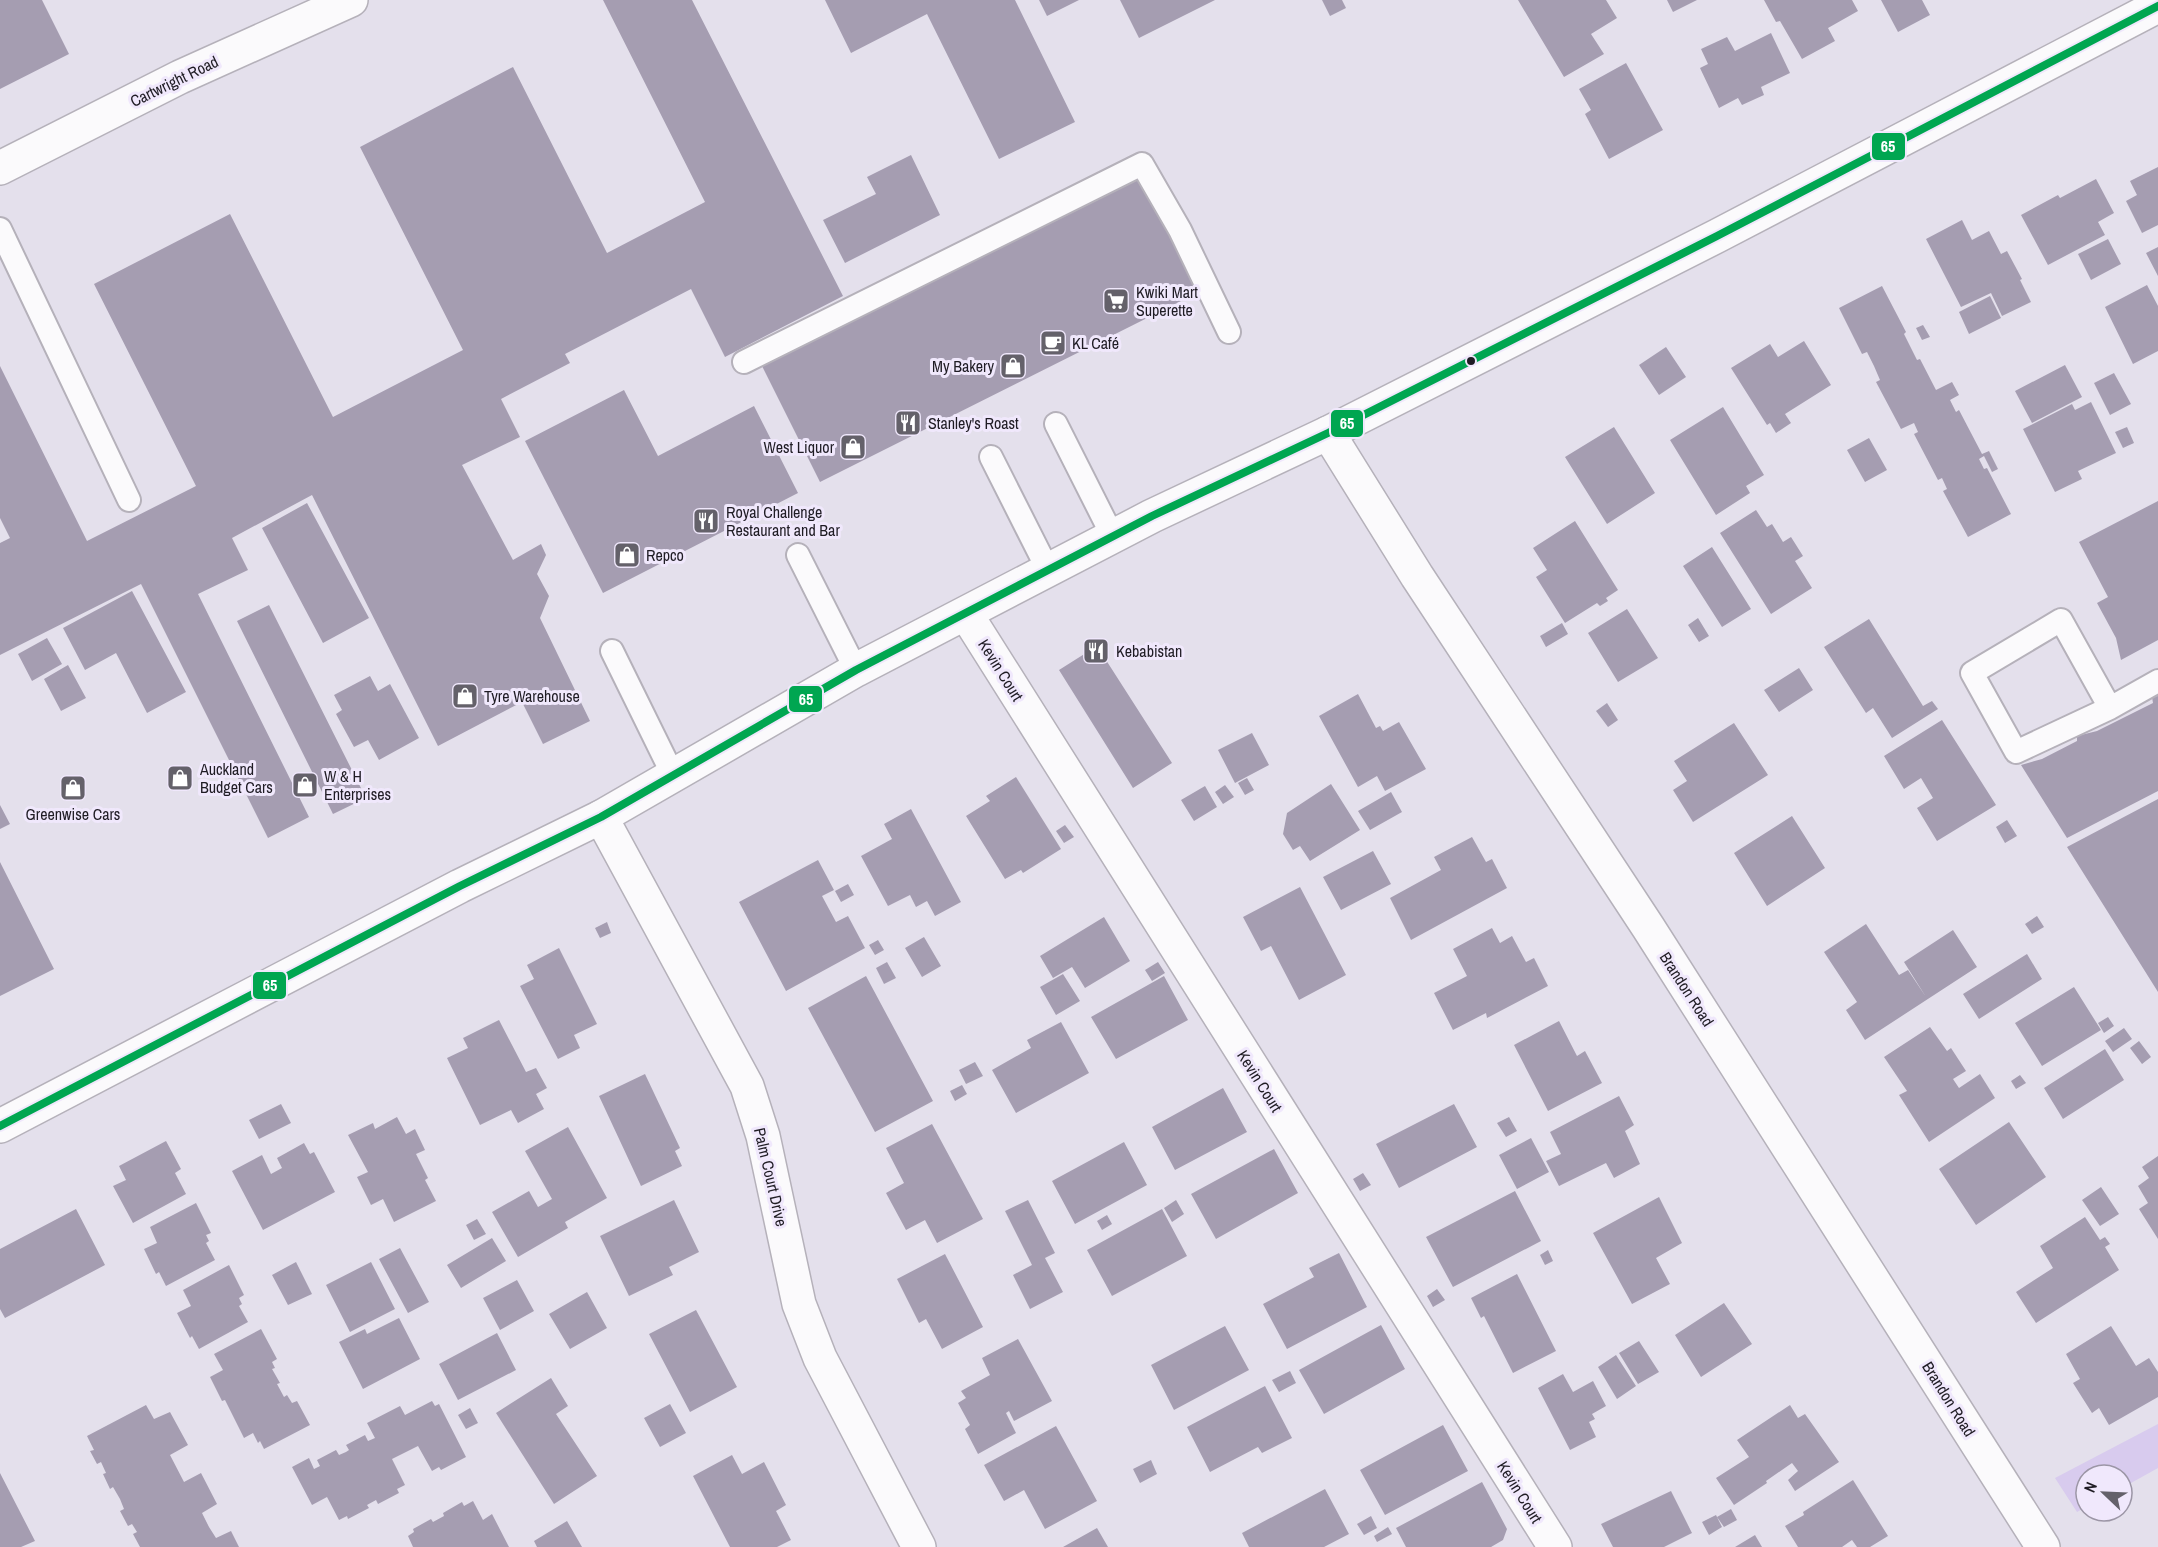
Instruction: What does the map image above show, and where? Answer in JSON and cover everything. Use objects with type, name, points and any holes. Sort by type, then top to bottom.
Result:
[{"type":"street","name":"Cartwright Road","points":[[0,168],[180,77],[351,0]]},
{"type":"street","points":[[0,1126],[460,886],[601,817],[856,670],[1152,516],[1328,433],[1727,230],[2158,6]]},
{"type":"street","name":"Brandon Road","points":[[1328,433],[1417,576],[1648,927],[2043,1547]]},
{"type":"street","name":"Kevin Court","points":[[966,614],[1555,1547]]},
{"type":"street","name":"Palm Court Drive","points":[[601,817],[747,1086],[763,1136],[799,1304],[820,1358],[919,1547]]},
{"type":"lane","points":[[744,362],[1142,164],[1180,230],[1229,332]]},
{"type":"lane","points":[[0,229],[129,500]]},
{"type":"lane","points":[[1056,424],[1113,537]]},
{"type":"lane","points":[[991,457],[1048,570]]},
{"type":"lane","points":[[798,555],[856,670]]},
{"type":"lane","points":[[2109,708],[2061,620],[1972,674],[2016,752],[2109,708],[2158,681]]},
{"type":"lane","points":[[612,651],[673,775]]},
{"type":"shaded area","points":[[2158,1424],[2158,1468],[2134,1481],[2134,1463],[2084,1463]]},
{"type":"shaded area","points":[[2074,1468],[2074,1507],[2055,1478]]},
{"type":"building","points":[[0,0],[42,0],[69,54],[0,89]]},
{"type":"building","points":[[603,0],[692,0],[843,296],[725,357],[691,289],[565,354],[570,363],[501,399],[520,437],[462,465],[513,560],[541,544],[546,555],[537,574],[549,596],[540,618],[590,721],[543,744],[522,702],[438,746],[312,495],[232,538],[248,570],[198,594],[309,817],[268,838],[141,584],[0,655],[0,543],[10,538],[0,518],[0,366],[87,541],[196,486],[94,284],[230,214],[333,417],[463,350],[360,147],[513,67],[607,253],[705,202]]},
{"type":"building","points":[[825,0],[1015,0],[1075,122],[999,159],[927,14],[851,53]]},
{"type":"building","points":[[1039,0],[1079,0],[1047,16]]},
{"type":"building","points":[[1120,0],[1215,0],[1139,38]]},
{"type":"building","points":[[1322,0],[1342,0],[1346,8],[1330,16]]},
{"type":"building","points":[[1518,0],[1606,0],[1617,18],[1591,34],[1604,54],[1564,77]]},
{"type":"building","points":[[1667,0],[1697,0],[1673,12]]},
{"type":"building","points":[[1764,0],[1852,0],[1858,11],[1828,28],[1835,41],[1802,59],[1780,21],[1776,22]]},
{"type":"building","points":[[1881,0],[1922,0],[1930,15],[1898,32]]},
{"type":"building","points":[[1771,33],[1790,73],[1761,87],[1764,95],[1742,105],[1738,98],[1719,108],[1700,68],[1708,64],[1701,49],[1727,37],[1735,51]]},
{"type":"building","points":[[1626,63],[1663,130],[1609,159],[1585,114],[1591,110],[1579,89]]},
{"type":"building","points":[[911,155],[940,215],[845,263],[823,220],[876,194],[867,177]]},
{"type":"building","points":[[2158,167],[2158,225],[2142,233],[2126,201],[2137,195],[2130,181]]},
{"type":"building","points":[[1139,171],[1199,292],[820,482],[760,362]]},
{"type":"building","points":[[2096,179],[2114,213],[2098,222],[2105,235],[2048,265],[2021,215],[2058,195],[2060,198]]},
{"type":"building","points":[[1962,220],[1972,240],[1989,231],[2001,254],[2007,251],[2031,302],[2002,316],[1991,293],[1961,307],[1926,239]]},
{"type":"building","points":[[2108,239],[2121,264],[2091,280],[2078,254]]},
{"type":"building","points":[[2158,247],[2158,276],[2146,253]]},
{"type":"building","points":[[2147,285],[2158,306],[2158,351],[2133,364],[2105,307]]},
{"type":"building","points":[[1882,286],[1906,332],[1904,334],[1917,360],[1920,359],[1936,390],[1952,382],[1959,395],[1950,400],[1956,412],[1959,410],[1982,454],[1989,451],[1998,469],[1992,472],[1984,456],[1979,459],[1984,469],[1987,468],[2011,514],[1968,537],[1943,491],[1947,489],[1942,478],[1938,480],[1914,434],[1918,432],[1914,423],[1901,429],[1876,382],[1880,380],[1867,352],[1862,354],[1839,308]]},
{"type":"building","points":[[1990,296],[2001,318],[1969,334],[1959,312]]},
{"type":"building","points":[[1923,325],[1930,337],[1922,340],[1916,328]]},
{"type":"building","points":[[1804,341],[1831,385],[1785,414],[1791,423],[1776,433],[1770,423],[1767,425],[1731,368],[1770,344],[1778,357]]},
{"type":"building","points":[[1666,347],[1686,377],[1659,395],[1639,365]]},
{"type":"building","points":[[2065,365],[2082,397],[2032,423],[2015,391]]},
{"type":"building","points":[[2114,373],[2131,404],[2110,415],[2094,383]]},
{"type":"building","points":[[624,390],[658,456],[754,406],[798,493],[603,593],[525,441]]},
{"type":"building","points":[[2091,402],[2116,453],[2078,471],[2082,479],[2055,492],[2023,429],[2072,404],[2075,410]]},
{"type":"building","points":[[1723,407],[1764,475],[1746,486],[1750,493],[1716,515],[1670,440]]},
{"type":"building","points":[[1614,427],[1655,493],[1607,524],[1565,457]]},
{"type":"building","points":[[2127,427],[2134,443],[2123,448],[2115,432]]},
{"type":"building","points":[[1869,438],[1887,470],[1865,482],[1847,450]]},
{"type":"building","points":[[2158,501],[2158,640],[2121,660],[2116,638],[2097,603],[2108,597],[2079,542]]},
{"type":"building","points":[[307,503],[369,618],[323,643],[262,528]]},
{"type":"building","points":[[1756,510],[1767,527],[1772,524],[1783,542],[1791,537],[1803,556],[1795,561],[1812,588],[1771,614],[1720,533]]},
{"type":"building","points":[[1575,521],[1618,590],[1606,598],[1608,601],[1600,606],[1597,603],[1565,623],[1536,577],[1547,570],[1533,548]]},
{"type":"building","points":[[1712,547],[1751,609],[1722,627],[1683,566]]},
{"type":"building","points":[[132,591],[186,692],[147,713],[116,653],[85,670],[63,628]]},
{"type":"building","points":[[269,605],[366,798],[333,814],[237,621]]},
{"type":"building","points":[[1627,609],[1658,658],[1618,682],[1588,633]]},
{"type":"building","points":[[1698,618],[1709,636],[1699,642],[1688,625]]},
{"type":"building","points":[[1869,619],[1923,706],[1932,701],[1938,709],[1892,738],[1873,708],[1866,713],[1824,647]]},
{"type":"building","points":[[1562,623],[1568,634],[1546,647],[1540,636]]},
{"type":"building","points":[[47,638],[62,664],[32,681],[18,654]]},
{"type":"building","points":[[1097,646],[1172,763],[1133,788],[1059,670]]},
{"type":"building","points":[[68,665],[86,698],[61,711],[44,679]]},
{"type":"building","points":[[1799,668],[1813,690],[1779,712],[1764,690]]},
{"type":"building","points":[[370,676],[378,691],[390,684],[419,738],[379,760],[368,740],[354,747],[336,714],[342,710],[334,695]]},
{"type":"building","points":[[1358,694],[1376,728],[1380,726],[1383,731],[1399,722],[1426,769],[1385,791],[1377,776],[1358,787],[1319,716]]},
{"type":"building","points":[[2158,696],[2158,791],[2067,838],[2021,765],[2042,759],[2077,741],[2077,736],[2097,731],[2153,703],[2152,697]]},
{"type":"building","points":[[1607,703],[1618,720],[1608,727],[1596,711]]},
{"type":"building","points":[[1942,720],[1996,805],[1937,841],[1917,808],[1933,798],[1921,778],[1904,789],[1884,756]]},
{"type":"building","points":[[1734,723],[1768,775],[1693,822],[1673,790],[1687,781],[1674,761]]},
{"type":"building","points":[[1252,733],[1269,765],[1235,783],[1218,750]]},
{"type":"building","points":[[1016,777],[1061,849],[1023,873],[1021,870],[1005,879],[966,816],[990,801],[986,796]]},
{"type":"building","points":[[1247,778],[1254,790],[1245,795],[1238,783]]},
{"type":"building","points":[[1331,784],[1360,830],[1310,861],[1300,846],[1293,850],[1283,834],[1287,813]]},
{"type":"building","points":[[1225,785],[1234,797],[1223,804],[1215,792]]},
{"type":"building","points":[[1205,786],[1217,807],[1194,821],[1181,800]]},
{"type":"building","points":[[1391,792],[1402,812],[1370,830],[1358,811]]},
{"type":"building","points":[[2158,799],[2158,992],[2067,847]]},
{"type":"building","points":[[0,805],[10,824],[0,829]]},
{"type":"building","points":[[911,809],[961,902],[935,916],[927,901],[916,907],[910,895],[888,906],[861,856],[892,839],[884,824]]},
{"type":"building","points":[[1792,816],[1825,868],[1767,906],[1734,853]]},
{"type":"building","points":[[2007,820],[2017,836],[2005,843],[1996,827]]},
{"type":"building","points":[[1065,825],[1074,837],[1064,843],[1056,831]]},
{"type":"building","points":[[1472,837],[1486,862],[1492,859],[1507,888],[1411,940],[1390,898],[1441,870],[1434,857]]},
{"type":"building","points":[[1373,851],[1391,884],[1341,910],[1323,877]]},
{"type":"building","points":[[818,860],[834,890],[822,896],[836,922],[848,916],[865,948],[786,991],[739,902]]},
{"type":"building","points":[[0,862],[54,969],[0,996]]},
{"type":"building","points":[[848,884],[854,895],[841,902],[835,891]]},
{"type":"building","points":[[1300,887],[1346,975],[1299,1000],[1271,946],[1261,951],[1243,917]]},
{"type":"building","points":[[2037,916],[2044,927],[2032,934],[2025,924]]},
{"type":"building","points":[[1104,917],[1130,961],[1085,988],[1072,967],[1053,978],[1040,956]]},
{"type":"building","points":[[607,922],[611,933],[600,938],[595,928]]},
{"type":"building","points":[[1866,924],[1899,975],[1908,970],[1926,997],[1904,962],[1953,930],[1977,967],[1865,1040],[1846,1010],[1857,1002],[1824,952]]},
{"type":"building","points":[[1492,928],[1500,943],[1512,936],[1526,962],[1534,958],[1548,986],[1487,1018],[1486,1013],[1453,1030],[1434,993],[1467,976],[1453,949]]},
{"type":"building","points":[[924,937],[941,966],[922,977],[905,948]]},
{"type":"building","points":[[878,940],[884,950],[875,955],[869,945]]},
{"type":"building","points":[[559,948],[597,1024],[574,1035],[580,1048],[558,1059],[520,986],[534,979],[527,965]]},
{"type":"building","points":[[2027,954],[2042,979],[1979,1019],[1963,994]]},
{"type":"building","points":[[887,962],[896,978],[884,984],[876,968]]},
{"type":"building","points":[[1158,962],[1165,973],[1152,981],[1145,970]]},
{"type":"building","points":[[1063,974],[1080,1001],[1056,1015],[1040,987]]},
{"type":"building","points":[[866,976],[933,1101],[875,1132],[808,1008]]},
{"type":"building","points":[[1164,976],[1188,1020],[1116,1059],[1091,1017]]},
{"type":"building","points":[[2074,987],[2101,1030],[2042,1066],[2015,1023]]},
{"type":"building","points":[[2108,1017],[2114,1026],[2104,1033],[2098,1023]]},
{"type":"building","points":[[499,1020],[526,1072],[536,1068],[547,1088],[536,1094],[544,1109],[518,1123],[511,1110],[480,1125],[447,1058],[468,1048],[463,1038]]},
{"type":"building","points":[[1559,1021],[1577,1056],[1585,1051],[1602,1083],[1548,1111],[1514,1045]]},
{"type":"building","points":[[1061,1022],[1089,1073],[1016,1113],[992,1070],[1031,1048],[1027,1040]]},
{"type":"building","points":[[1930,1027],[1947,1051],[1951,1048],[1966,1071],[1953,1079],[1959,1088],[1980,1074],[1995,1098],[1929,1142],[1899,1095],[1907,1091],[1884,1057]]},
{"type":"building","points":[[2124,1028],[2132,1039],[2113,1052],[2105,1041]]},
{"type":"building","points":[[2139,1041],[2151,1057],[2142,1064],[2130,1048]]},
{"type":"building","points":[[2105,1049],[2124,1080],[2063,1119],[2044,1088]]},
{"type":"building","points":[[975,1062],[983,1076],[966,1084],[959,1070]]},
{"type":"building","points":[[645,1074],[680,1148],[675,1151],[682,1166],[641,1186],[599,1096]]},
{"type":"building","points":[[2020,1075],[2026,1083],[2016,1089],[2011,1081]]},
{"type":"building","points":[[962,1085],[967,1094],[955,1101],[950,1091]]},
{"type":"building","points":[[1223,1088],[1247,1132],[1175,1170],[1152,1127]]},
{"type":"building","points":[[1619,1096],[1634,1125],[1625,1131],[1640,1164],[1614,1178],[1606,1163],[1559,1186],[1546,1161],[1561,1154],[1550,1132]]},
{"type":"building","points":[[281,1104],[291,1123],[259,1139],[249,1120]]},
{"type":"building","points":[[1454,1104],[1477,1147],[1399,1188],[1376,1144]]},
{"type":"building","points":[[397,1117],[406,1134],[415,1129],[425,1150],[416,1154],[428,1178],[425,1180],[436,1201],[394,1222],[383,1199],[371,1205],[357,1177],[368,1172],[348,1135],[373,1123],[375,1129]]},
{"type":"building","points":[[1509,1117],[1517,1131],[1506,1137],[1497,1123]]},
{"type":"building","points":[[2009,1122],[2046,1177],[1976,1225],[1939,1169]]},
{"type":"building","points":[[932,1124],[983,1219],[937,1243],[925,1220],[906,1230],[886,1193],[904,1183],[886,1148]]},
{"type":"building","points":[[568,1127],[607,1198],[565,1222],[568,1228],[518,1257],[492,1212],[529,1191],[538,1207],[552,1199],[525,1151]]},
{"type":"building","points":[[1531,1138],[1549,1172],[1517,1189],[1499,1155]]},
{"type":"building","points":[[166,1141],[181,1169],[175,1173],[186,1194],[133,1223],[113,1186],[126,1180],[119,1166]]},
{"type":"building","points":[[1124,1142],[1147,1185],[1075,1224],[1052,1181]]},
{"type":"building","points":[[304,1143],[310,1154],[314,1152],[335,1192],[263,1230],[232,1171],[262,1155],[271,1174],[282,1168],[277,1158]]},
{"type":"building","points":[[1274,1149],[1298,1193],[1216,1239],[1191,1194]]},
{"type":"building","points":[[2158,1156],[2158,1239],[2139,1209],[2148,1203],[2138,1186],[2149,1178],[2142,1167]]},
{"type":"building","points":[[1363,1173],[1371,1185],[1360,1191],[1353,1179]]},
{"type":"building","points":[[2101,1187],[2119,1214],[2100,1226],[2082,1200]]},
{"type":"building","points":[[1515,1191],[1541,1241],[1453,1287],[1426,1237]]},
{"type":"building","points":[[1659,1197],[1682,1243],[1656,1258],[1670,1284],[1632,1304],[1593,1233]]},
{"type":"building","points":[[674,1200],[699,1252],[669,1267],[673,1275],[629,1296],[600,1236]]},
{"type":"building","points":[[1028,1200],[1055,1253],[1045,1258],[1063,1292],[1030,1309],[1013,1275],[1032,1265],[1005,1211]]},
{"type":"building","points":[[1176,1200],[1184,1214],[1172,1222],[1164,1208]]},
{"type":"building","points":[[196,1203],[211,1233],[206,1235],[209,1241],[206,1243],[215,1260],[166,1286],[159,1272],[156,1274],[144,1249],[157,1243],[150,1227]]},
{"type":"building","points":[[76,1209],[105,1265],[5,1318],[0,1309],[0,1249]]},
{"type":"building","points":[[1162,1209],[1187,1256],[1112,1296],[1087,1250]]},
{"type":"building","points":[[1107,1215],[1112,1224],[1102,1230],[1097,1221]]},
{"type":"building","points":[[2085,1217],[2100,1240],[2105,1237],[2110,1244],[2105,1247],[2119,1270],[2036,1323],[2016,1292],[2053,1268],[2040,1246]]},
{"type":"building","points":[[477,1219],[486,1234],[474,1240],[466,1225]]},
{"type":"building","points":[[492,1238],[506,1261],[461,1288],[447,1265]]},
{"type":"building","points":[[400,1248],[429,1302],[408,1313],[379,1259]]},
{"type":"building","points":[[1548,1250],[1553,1261],[1545,1265],[1540,1255]]},
{"type":"building","points":[[1339,1253],[1367,1307],[1287,1349],[1263,1304],[1314,1277],[1309,1268]]},
{"type":"building","points":[[945,1254],[983,1327],[942,1349],[926,1319],[919,1323],[897,1279]]},
{"type":"building","points":[[296,1262],[312,1294],[288,1305],[272,1275]]},
{"type":"building","points":[[371,1262],[395,1309],[350,1332],[326,1285]]},
{"type":"building","points":[[229,1265],[244,1295],[239,1298],[242,1304],[239,1306],[248,1322],[199,1349],[192,1336],[190,1338],[177,1313],[191,1306],[183,1290]]},
{"type":"building","points":[[1517,1274],[1556,1351],[1513,1373],[1484,1316],[1481,1318],[1471,1298]]},
{"type":"building","points":[[517,1280],[534,1311],[500,1330],[483,1298]]},
{"type":"building","points":[[1437,1289],[1445,1300],[1433,1307],[1427,1296]]},
{"type":"building","points":[[587,1292],[607,1328],[570,1349],[549,1314]]},
{"type":"building","points":[[1724,1303],[1752,1344],[1701,1377],[1675,1335]]},
{"type":"building","points":[[696,1310],[737,1387],[690,1412],[649,1334]]},
{"type":"building","points":[[399,1318],[420,1359],[363,1389],[339,1342],[365,1329],[367,1334]]},
{"type":"building","points":[[1381,1325],[1405,1369],[1324,1414],[1299,1370]]},
{"type":"building","points":[[1225,1326],[1249,1370],[1174,1410],[1151,1365]]},
{"type":"building","points":[[2111,1326],[2136,1366],[2149,1358],[2158,1372],[2158,1397],[2109,1425],[2099,1408],[2092,1413],[2073,1383],[2080,1379],[2066,1354]]},
{"type":"building","points":[[261,1329],[277,1359],[272,1362],[275,1368],[272,1369],[280,1383],[277,1384],[284,1397],[287,1395],[292,1403],[297,1401],[310,1425],[264,1449],[253,1433],[244,1438],[225,1400],[222,1401],[210,1377],[223,1370],[214,1354]]},
{"type":"building","points":[[497,1333],[516,1370],[458,1400],[439,1364]]},
{"type":"building","points":[[1018,1339],[1052,1401],[1014,1421],[1009,1411],[1006,1413],[1016,1433],[978,1454],[965,1429],[970,1425],[958,1403],[966,1398],[961,1391],[990,1375],[982,1358]]},
{"type":"building","points":[[1639,1341],[1659,1372],[1638,1384],[1619,1353]]},
{"type":"building","points":[[1616,1355],[1636,1386],[1617,1399],[1598,1367]]},
{"type":"building","points":[[1290,1371],[1296,1383],[1279,1392],[1272,1380]]},
{"type":"building","points":[[1563,1374],[1573,1392],[1593,1381],[1606,1406],[1592,1414],[1595,1419],[1589,1422],[1596,1437],[1570,1450],[1538,1388]]},
{"type":"building","points":[[551,1378],[568,1406],[556,1414],[597,1476],[554,1504],[496,1413]]},
{"type":"building","points":[[1265,1386],[1292,1438],[1262,1453],[1258,1447],[1210,1472],[1187,1427]]},
{"type":"building","points":[[432,1401],[435,1406],[439,1404],[466,1457],[441,1470],[439,1467],[432,1471],[418,1446],[392,1459],[405,1485],[397,1489],[399,1493],[378,1504],[376,1500],[367,1505],[369,1508],[348,1519],[347,1516],[339,1520],[327,1497],[312,1505],[292,1467],[309,1458],[314,1469],[320,1466],[317,1460],[336,1450],[339,1455],[346,1452],[349,1450],[346,1445],[365,1435],[368,1441],[375,1438],[367,1423],[400,1406],[405,1415]]},
{"type":"building","points":[[670,1404],[686,1433],[660,1447],[644,1418]]},
{"type":"building","points":[[146,1405],[154,1419],[170,1412],[188,1445],[170,1455],[184,1482],[201,1473],[217,1504],[202,1513],[209,1527],[216,1538],[231,1531],[239,1547],[140,1547],[133,1534],[137,1532],[132,1524],[128,1526],[120,1511],[124,1509],[113,1487],[110,1489],[103,1474],[106,1473],[101,1462],[97,1464],[90,1451],[94,1450],[87,1436]]},
{"type":"building","points":[[1790,1405],[1798,1418],[1805,1414],[1839,1462],[1795,1491],[1788,1480],[1798,1471],[1792,1463],[1734,1505],[1716,1478],[1749,1457],[1737,1440]]},
{"type":"building","points":[[470,1408],[478,1423],[466,1429],[458,1415]]},
{"type":"building","points":[[1443,1425],[1468,1471],[1385,1515],[1360,1470]]},
{"type":"building","points":[[1056,1426],[1097,1501],[1045,1529],[1024,1490],[1004,1501],[984,1465]]},
{"type":"building","points":[[732,1455],[742,1474],[764,1462],[786,1505],[776,1511],[791,1540],[777,1547],[730,1547],[693,1476]]},
{"type":"building","points":[[1151,1460],[1157,1474],[1140,1483],[1133,1469]]},
{"type":"building","points":[[0,1473],[35,1541],[21,1547],[0,1547]]},
{"type":"building","points":[[1853,1480],[1888,1536],[1870,1547],[1857,1547],[1852,1540],[1842,1547],[1798,1547],[1785,1526]]},
{"type":"building","points":[[1482,1482],[1507,1529],[1503,1540],[1491,1547],[1406,1547],[1396,1528]]},
{"type":"building","points":[[1325,1489],[1349,1534],[1324,1547],[1249,1547],[1242,1533]]},
{"type":"building","points":[[1671,1491],[1692,1533],[1664,1547],[1613,1547],[1601,1524]]},
{"type":"building","points":[[473,1501],[483,1520],[492,1514],[509,1547],[413,1547],[408,1536],[414,1532],[413,1529],[431,1519],[433,1522],[444,1516],[443,1513],[462,1502],[464,1506]]},
{"type":"building","points":[[1731,1509],[1737,1520],[1724,1527],[1717,1517]]},
{"type":"building","points":[[1716,1515],[1722,1527],[1709,1535],[1702,1522]]},
{"type":"building","points":[[1371,1516],[1377,1528],[1364,1535],[1357,1524]]},
{"type":"building","points":[[567,1521],[582,1547],[537,1547],[534,1541]]},
{"type":"building","points":[[1388,1527],[1392,1534],[1377,1542],[1374,1536]]},
{"type":"building","points":[[1097,1528],[1108,1547],[1063,1547]]},
{"type":"building","points":[[1755,1535],[1762,1547],[1735,1547]]},
{"type":"transit line","name":"65","points":[[0,1126],[460,886],[601,817],[856,670],[1152,516],[1328,433],[1717,236],[2158,6]]},
{"type":"place","name":"Kwiki Mart Superette","points":[[1116,301]]},
{"type":"place","name":"KL Café","points":[[1053,343]]},
{"type":"place","name":"My Bakery","points":[[1013,366]]},
{"type":"place","name":"Stanley's Roast","points":[[908,423]]},
{"type":"place","name":"West Liquor","points":[[853,447]]},
{"type":"place","name":"Royal Challenge Restaurant and Bar","points":[[706,521]]},
{"type":"place","name":"Repco","points":[[627,555]]},
{"type":"place","name":"Kebabistan","points":[[1096,651]]},
{"type":"place","name":"Tyre Warehouse","points":[[465,696]]},
{"type":"place","name":"Auckland Budget Cars","points":[[180,778]]},
{"type":"place","name":"W & H Enterprises","points":[[305,785]]},
{"type":"place","name":"Greenwise Cars","points":[[73,788]]}]
